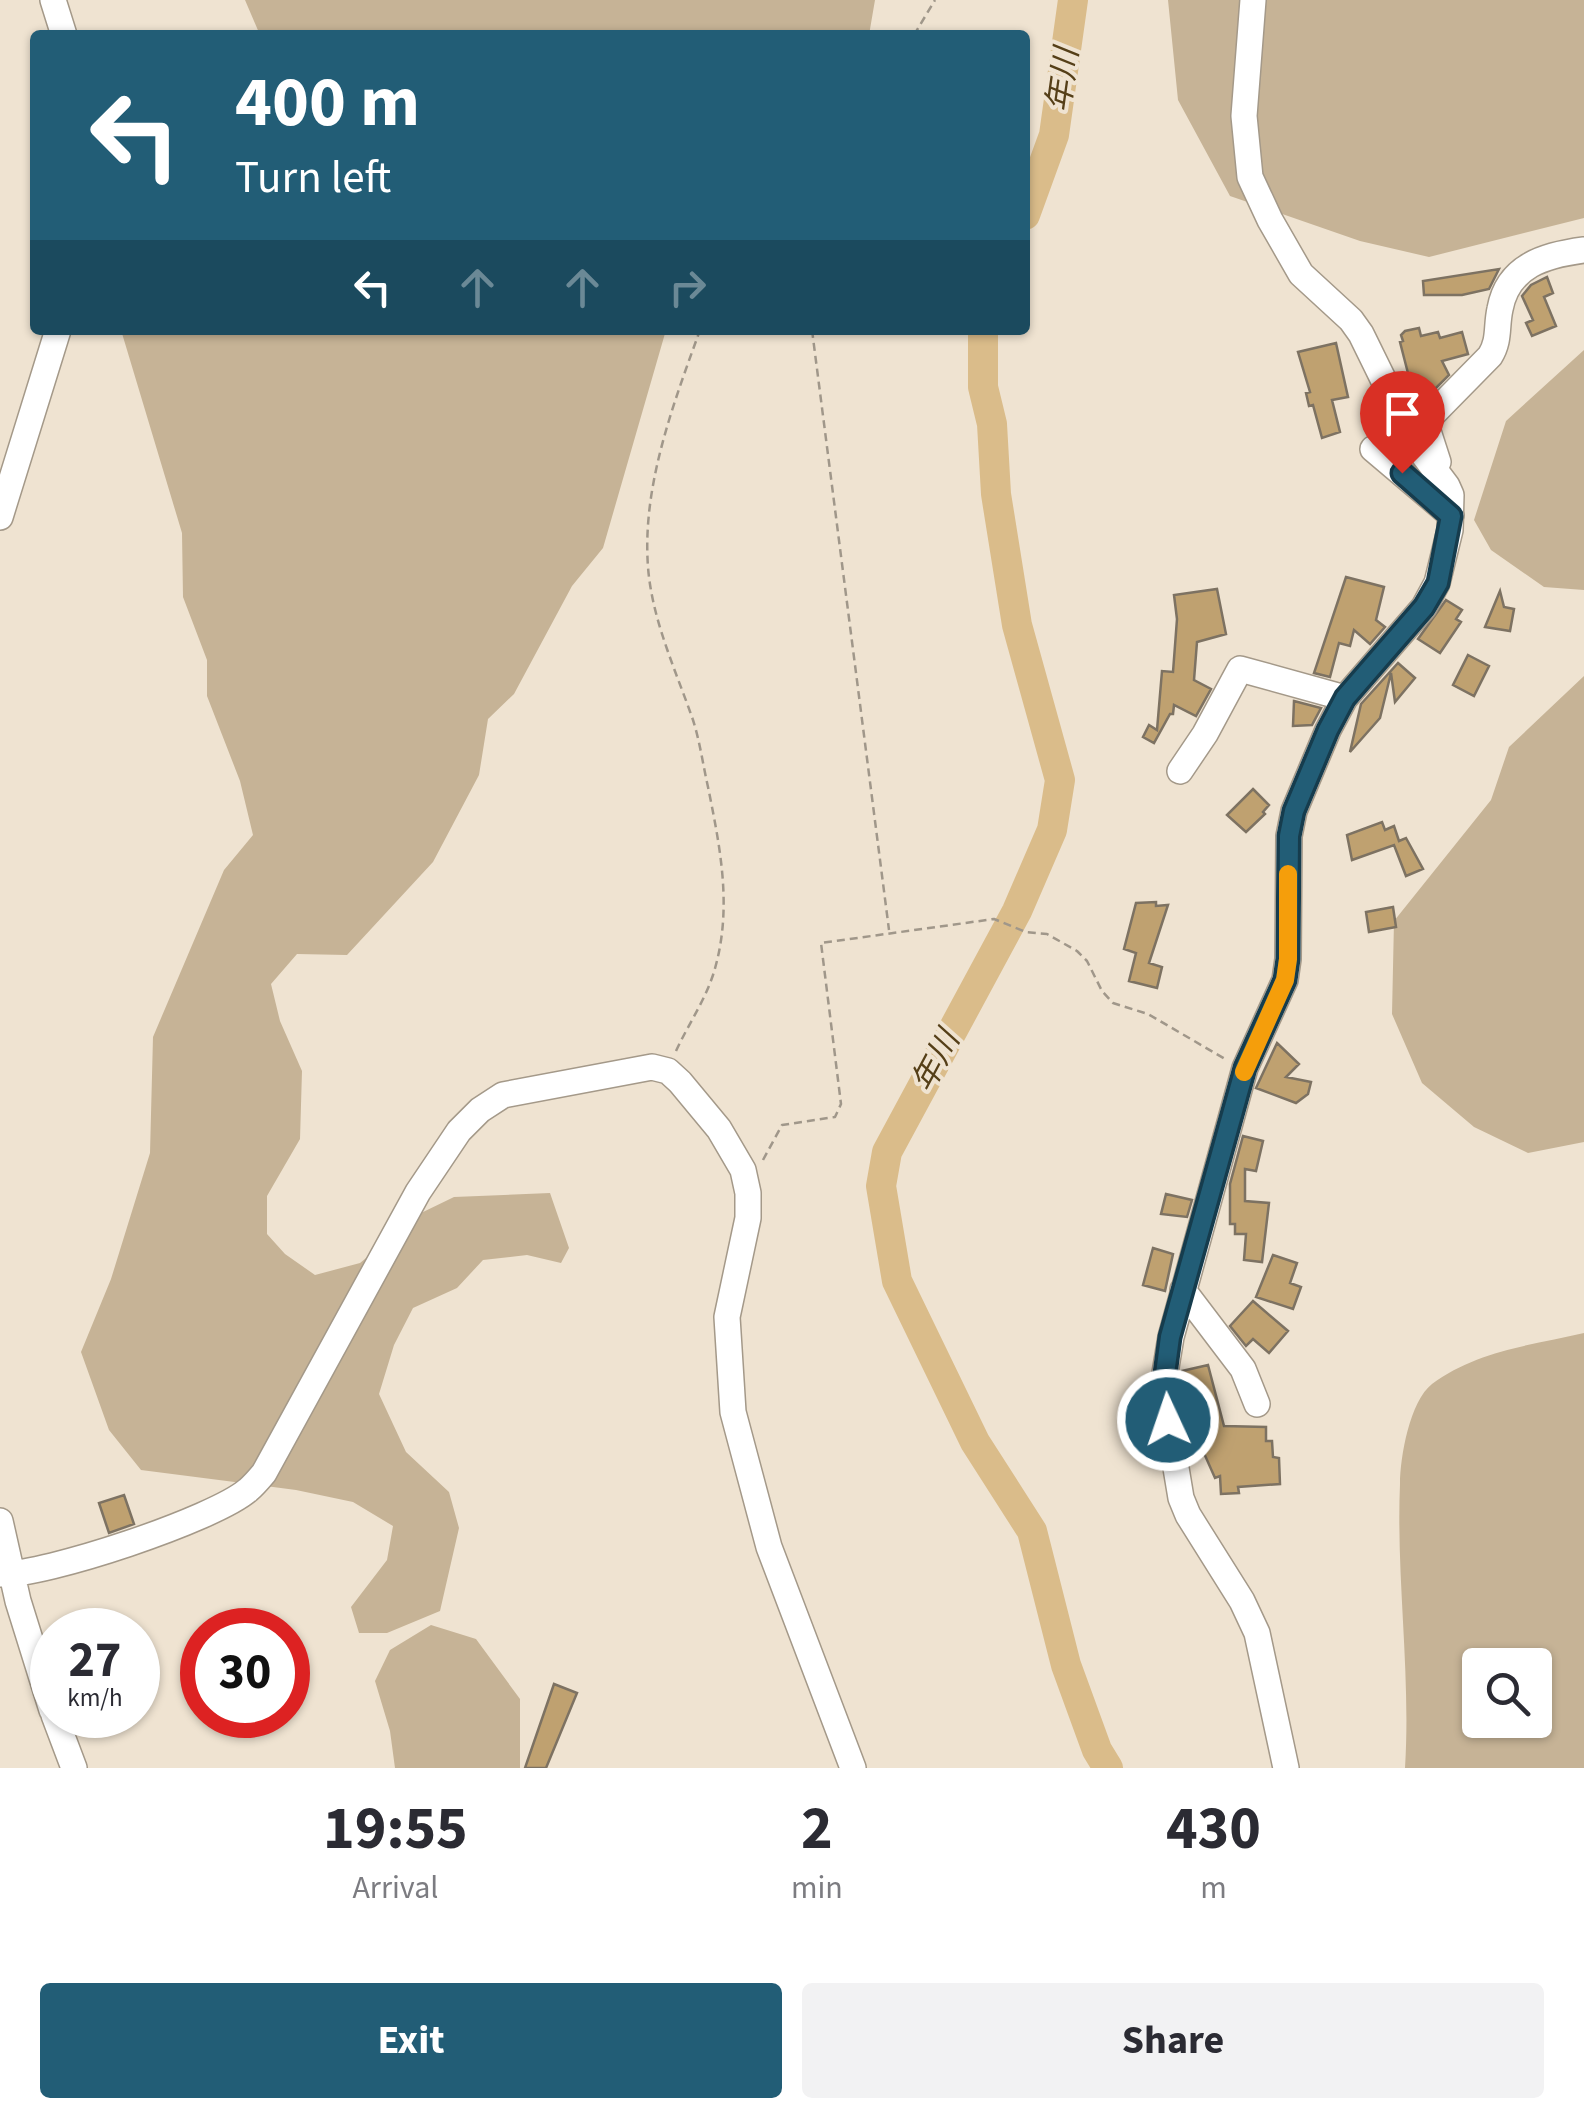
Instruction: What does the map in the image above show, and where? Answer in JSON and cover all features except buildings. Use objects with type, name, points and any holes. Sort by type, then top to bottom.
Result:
[{"type":"street","points":[[53,0],[62,30]]},
{"type":"street","points":[[1253,0],[1244,116],[1250,177],[1301,274],[1351,320],[1414,442],[1439,472],[1451,495],[1444,563],[1424,607],[1345,698],[1294,811],[1289,836],[1285,980],[1245,1068],[1183,1290],[1165,1374],[1178,1484],[1188,1515],[1242,1601],[1257,1633],[1286,1768]]},
{"type":"street","points":[[1439,472],[1438,454],[1427,428],[1429,418],[1498,344],[1504,296],[1536,260],[1584,250]]},
{"type":"street","points":[[0,517],[56,335]]},
{"type":"street","points":[[1373,449],[1451,516]]},
{"type":"street","points":[[1180,772],[1240,669],[1345,698]]},
{"type":"street","points":[[6,1575],[116,1548],[207,1513],[247,1492],[264,1473],[418,1192],[459,1131],[504,1094],[652,1066],[668,1071],[719,1129],[735,1154],[748,1193],[748,1218],[727,1317],[732,1412],[769,1547],[852,1768]]},
{"type":"street","points":[[1183,1290],[1243,1369],[1258,1404]]},
{"type":"street","points":[[0,1522],[6,1575],[30,1645]]},
{"type":"street","points":[[63,1738],[74,1768]]},
{"type":"path","points":[[917,30],[935,0]]},
{"type":"path","points":[[668,1071],[714,972],[725,892],[722,858],[695,726],[658,621],[648,568],[649,512],[658,462],[698,335]]},
{"type":"path","points":[[813,335],[890,932]]},
{"type":"path","points":[[748,1193],[782,1125],[836,1117],[841,1104],[821,943],[994,919],[1026,932],[1056,937],[1087,961],[1102,991],[1113,1002],[1148,1014],[1245,1068]]},
{"type":"shaded area","points":[[245,0],[875,0],[870,30],[258,30]]},
{"type":"shaded area","points":[[1168,0],[1584,0],[1584,218],[1429,257],[1360,241],[1230,196],[1178,100]]},
{"type":"shaded area","points":[[123,335],[665,335],[603,548],[572,586],[514,694],[488,719],[479,775],[433,862],[347,955],[297,954],[271,984],[280,1021],[302,1071],[300,1139],[267,1196],[267,1234],[285,1254],[315,1275],[360,1263],[421,1213],[454,1197],[550,1193],[569,1248],[561,1263],[527,1255],[483,1260],[457,1288],[413,1308],[394,1345],[379,1394],[406,1452],[449,1492],[459,1528],[440,1611],[387,1633],[359,1633],[351,1607],[387,1560],[393,1526],[353,1502],[296,1490],[141,1470],[109,1430],[81,1352],[111,1279],[150,1153],[153,1037],[224,870],[253,835],[240,781],[207,696],[207,660],[183,597],[182,533]]},
{"type":"shaded area","points":[[1584,350],[1584,590],[1544,587],[1491,550],[1474,520],[1506,421]]},
{"type":"shaded area","points":[[1584,676],[1584,1142],[1528,1153],[1474,1127],[1422,1083],[1392,1014],[1394,921],[1491,800],[1509,747]]},
{"type":"shaded area","points":[[1584,1333],[1584,1768],[1405,1768],[1400,1484],[1412,1416],[1424,1392],[1449,1373],[1525,1346]]},
{"type":"shaded area","points":[[431,1625],[476,1639],[520,1699],[520,1768],[395,1768],[390,1731],[375,1681],[390,1650]]},
{"type":"waterway","name":"年川","points":[[1030,201],[1054,135],[1073,0]]},
{"type":"waterway","name":"年川","points":[[983,335],[983,387],[992,424],[996,494],[1017,625],[1060,780],[1052,830],[1017,911],[887,1152],[881,1186],[897,1281],[975,1442],[1032,1531],[1066,1665],[1097,1750],[1108,1768]]},
{"type":"slow traffic","points":[[1244,1072],[1285,980],[1288,874]]},
{"type":"route","points":[[1168,1420],[1165,1374],[1170,1337],[1245,1068],[1285,980],[1289,836],[1294,811],[1345,698],[1424,607],[1444,563],[1451,516],[1402,473]]}]
